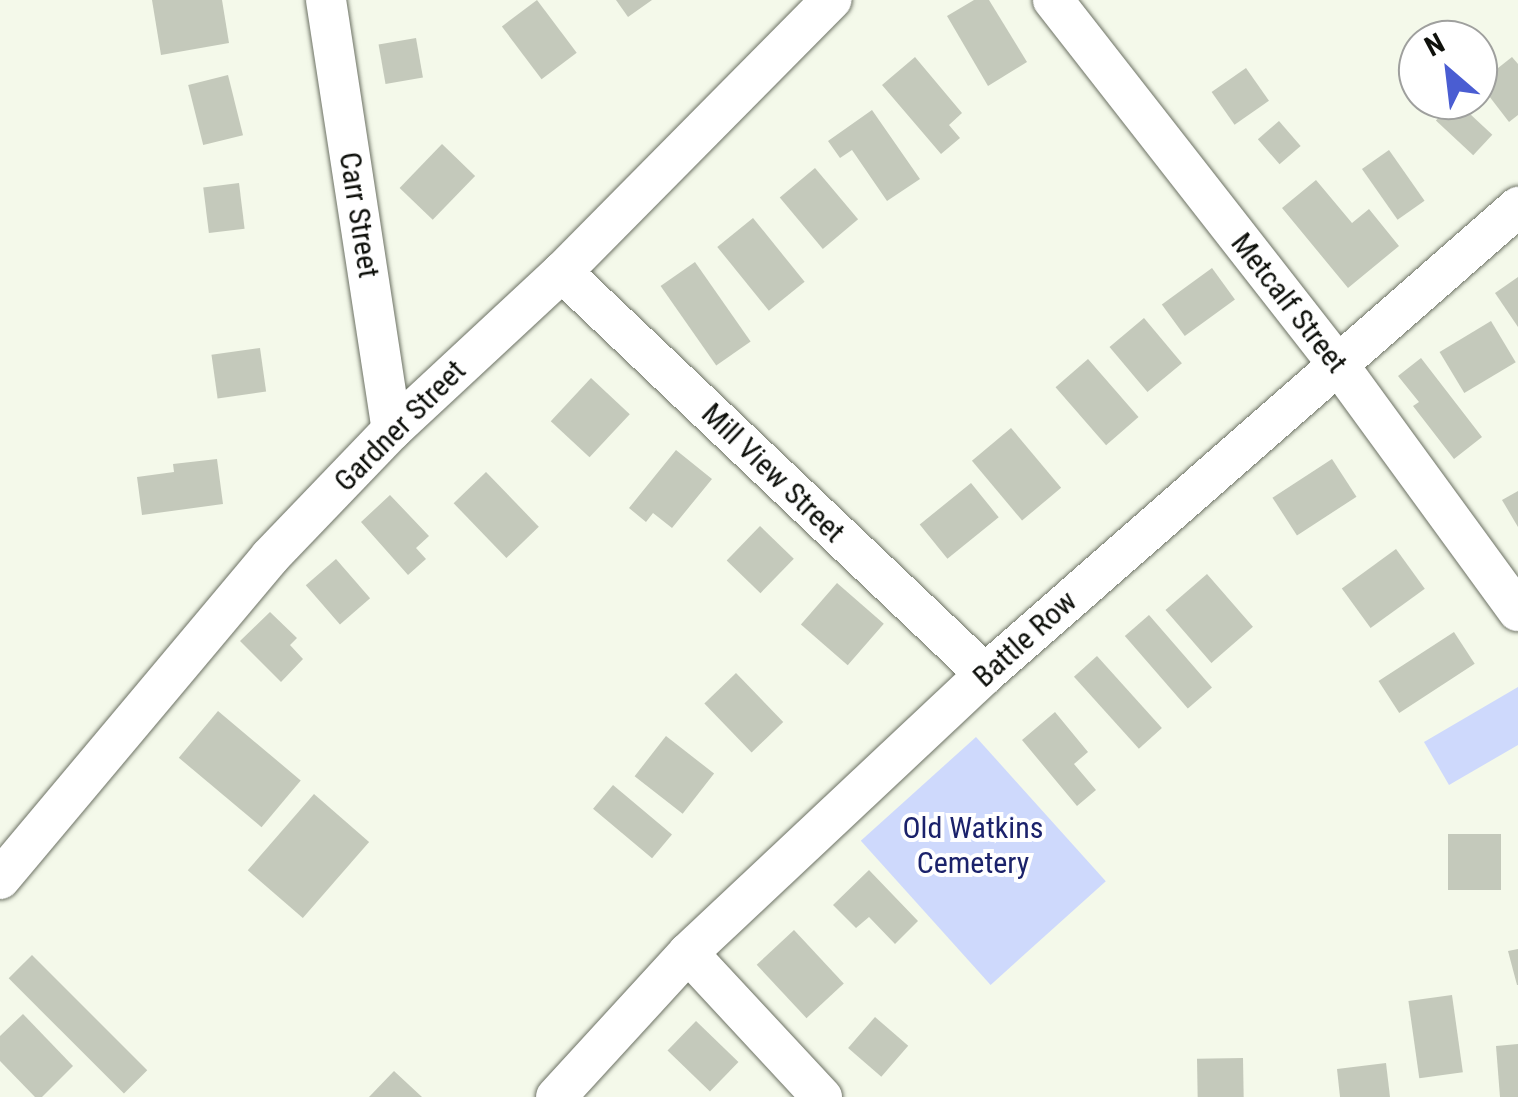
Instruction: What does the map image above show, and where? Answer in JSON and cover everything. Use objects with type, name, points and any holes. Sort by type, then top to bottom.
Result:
[{"type":"street","name":"Carr Street","points":[[326,0],[392,430]]},
{"type":"street","name":"Gardner Street","points":[[0,880],[270,557],[392,430],[562,272],[832,0]]},
{"type":"street","name":"Metcalf Street","points":[[1053,0],[1337,364],[1518,611]]},
{"type":"street","name":"Battle Row","points":[[556,1097],[688,953],[985,674],[1518,206]]},
{"type":"street","name":"Mill View Street","points":[[562,272],[985,674]]},
{"type":"street","points":[[688,953],[822,1097]]},
{"type":"green space","points":[[1518,687],[1518,745],[1449,785],[1424,742]]},
{"type":"green space","name":"Old Watkins Cemetery","points":[[976,737],[1106,881],[991,985],[861,841]]},
{"type":"building","points":[[152,0],[222,0],[229,43],[161,55]]},
{"type":"building","points":[[537,0],[577,53],[542,79],[502,26]]},
{"type":"building","points":[[616,0],[652,0],[628,17]]},
{"type":"building","points":[[974,0],[989,0],[1027,62],[988,86],[947,16]]},
{"type":"building","points":[[416,38],[423,77],[386,84],[379,45]]},
{"type":"building","points":[[915,57],[962,113],[949,125],[960,138],[941,154],[882,85]]},
{"type":"building","points":[[1512,57],[1518,64],[1518,115],[1509,122],[1498,108],[1498,68]]},
{"type":"building","points":[[1246,68],[1269,101],[1235,125],[1212,92]]},
{"type":"building","points":[[228,75],[243,135],[203,145],[188,85]]},
{"type":"building","points":[[872,110],[920,179],[887,201],[852,150],[840,158],[828,141]]},
{"type":"building","points":[[1436,120],[1476,120],[1492,135],[1473,155]]},
{"type":"building","points":[[1279,121],[1301,146],[1280,164],[1258,139]]},
{"type":"building","points":[[442,144],[475,176],[433,220],[400,188]]},
{"type":"building","points":[[1389,150],[1425,201],[1398,220],[1362,169]]},
{"type":"building","points":[[815,168],[858,219],[823,249],[780,198]]},
{"type":"building","points":[[1316,180],[1352,223],[1369,209],[1399,246],[1348,288],[1282,208]]},
{"type":"building","points":[[239,183],[245,229],[209,233],[203,187]]},
{"type":"building","points":[[753,218],[805,282],[769,311],[717,247]]},
{"type":"building","points":[[695,262],[751,341],[716,366],[661,286]]},
{"type":"building","points":[[1212,268],[1235,300],[1185,336],[1162,304]]},
{"type":"building","points":[[1518,277],[1518,327],[1495,293]]},
{"type":"building","points":[[1144,318],[1182,363],[1147,392],[1110,347]]},
{"type":"building","points":[[1491,321],[1516,362],[1464,393],[1440,352]]},
{"type":"building","points":[[260,348],[266,392],[218,398],[211,355]]},
{"type":"building","points":[[1421,358],[1482,437],[1454,459],[1413,406],[1419,402],[1398,376]]},
{"type":"building","points":[[1088,359],[1139,417],[1106,445],[1056,387]]},
{"type":"building","points":[[591,378],[630,414],[590,457],[551,421]]},
{"type":"building","points":[[1011,428],[1061,488],[1022,521],[972,461]]},
{"type":"building","points":[[676,450],[712,479],[672,528],[653,513],[646,522],[629,508]]},
{"type":"building","points":[[217,459],[223,504],[142,515],[137,477],[174,472],[173,464]]},
{"type":"building","points":[[1332,459],[1357,497],[1297,535],[1272,498]]},
{"type":"building","points":[[486,472],[539,527],[506,558],[454,503]]},
{"type":"building","points":[[971,483],[999,517],[947,559],[920,525]]},
{"type":"building","points":[[1518,491],[1518,527],[1502,500]]},
{"type":"building","points":[[390,495],[429,536],[416,548],[426,559],[408,575],[361,522]]},
{"type":"building","points":[[760,526],[794,559],[760,593],[727,561]]},
{"type":"building","points":[[1396,549],[1425,589],[1371,628],[1342,588]]},
{"type":"building","points":[[336,559],[370,598],[340,624],[306,585]]},
{"type":"building","points":[[1207,574],[1253,627],[1211,663],[1165,610]]},
{"type":"building","points":[[837,583],[884,624],[848,665],[801,625]]},
{"type":"building","points":[[270,612],[297,638],[290,645],[303,659],[281,682],[240,641]]},
{"type":"building","points":[[1149,615],[1212,687],[1188,708],[1125,636]]},
{"type":"building","points":[[1454,632],[1475,664],[1399,713],[1379,681]]},
{"type":"building","points":[[1097,656],[1162,728],[1139,749],[1074,677]]},
{"type":"building","points":[[736,673],[783,722],[752,752],[704,704]]},
{"type":"building","points":[[218,711],[301,780],[262,827],[179,758]]},
{"type":"building","points":[[1055,712],[1088,752],[1074,764],[1096,790],[1077,806],[1022,740]]},
{"type":"building","points":[[666,736],[714,774],[683,814],[635,776]]},
{"type":"building","points":[[613,785],[672,834],[652,858],[593,809]]},
{"type":"building","points":[[314,794],[369,842],[303,918],[248,870]]},
{"type":"building","points":[[1448,834],[1501,834],[1501,890],[1448,890]]},
{"type":"building","points":[[869,870],[918,921],[895,944],[869,917],[856,928],[833,905]]},
{"type":"building","points":[[794,930],[844,983],[806,1018],[757,965]]},
{"type":"building","points":[[1518,949],[1518,985],[1517,985],[1508,951]]},
{"type":"building","points":[[32,955],[147,1070],[124,1094],[9,978]]},
{"type":"building","points":[[1452,995],[1463,1072],[1419,1078],[1408,1001]]},
{"type":"building","points":[[23,1014],[73,1066],[42,1097],[35,1097],[0,1061],[0,1036]]},
{"type":"building","points":[[875,1017],[908,1046],[881,1077],[848,1048]]},
{"type":"building","points":[[696,1021],[738,1062],[710,1091],[668,1050]]},
{"type":"building","points":[[1518,1044],[1518,1097],[1500,1097],[1496,1046]]},
{"type":"building","points":[[1243,1058],[1244,1097],[1198,1097],[1197,1059]]},
{"type":"building","points":[[1386,1063],[1390,1097],[1340,1097],[1337,1069]]},
{"type":"building","points":[[394,1071],[422,1097],[369,1097]]}]
